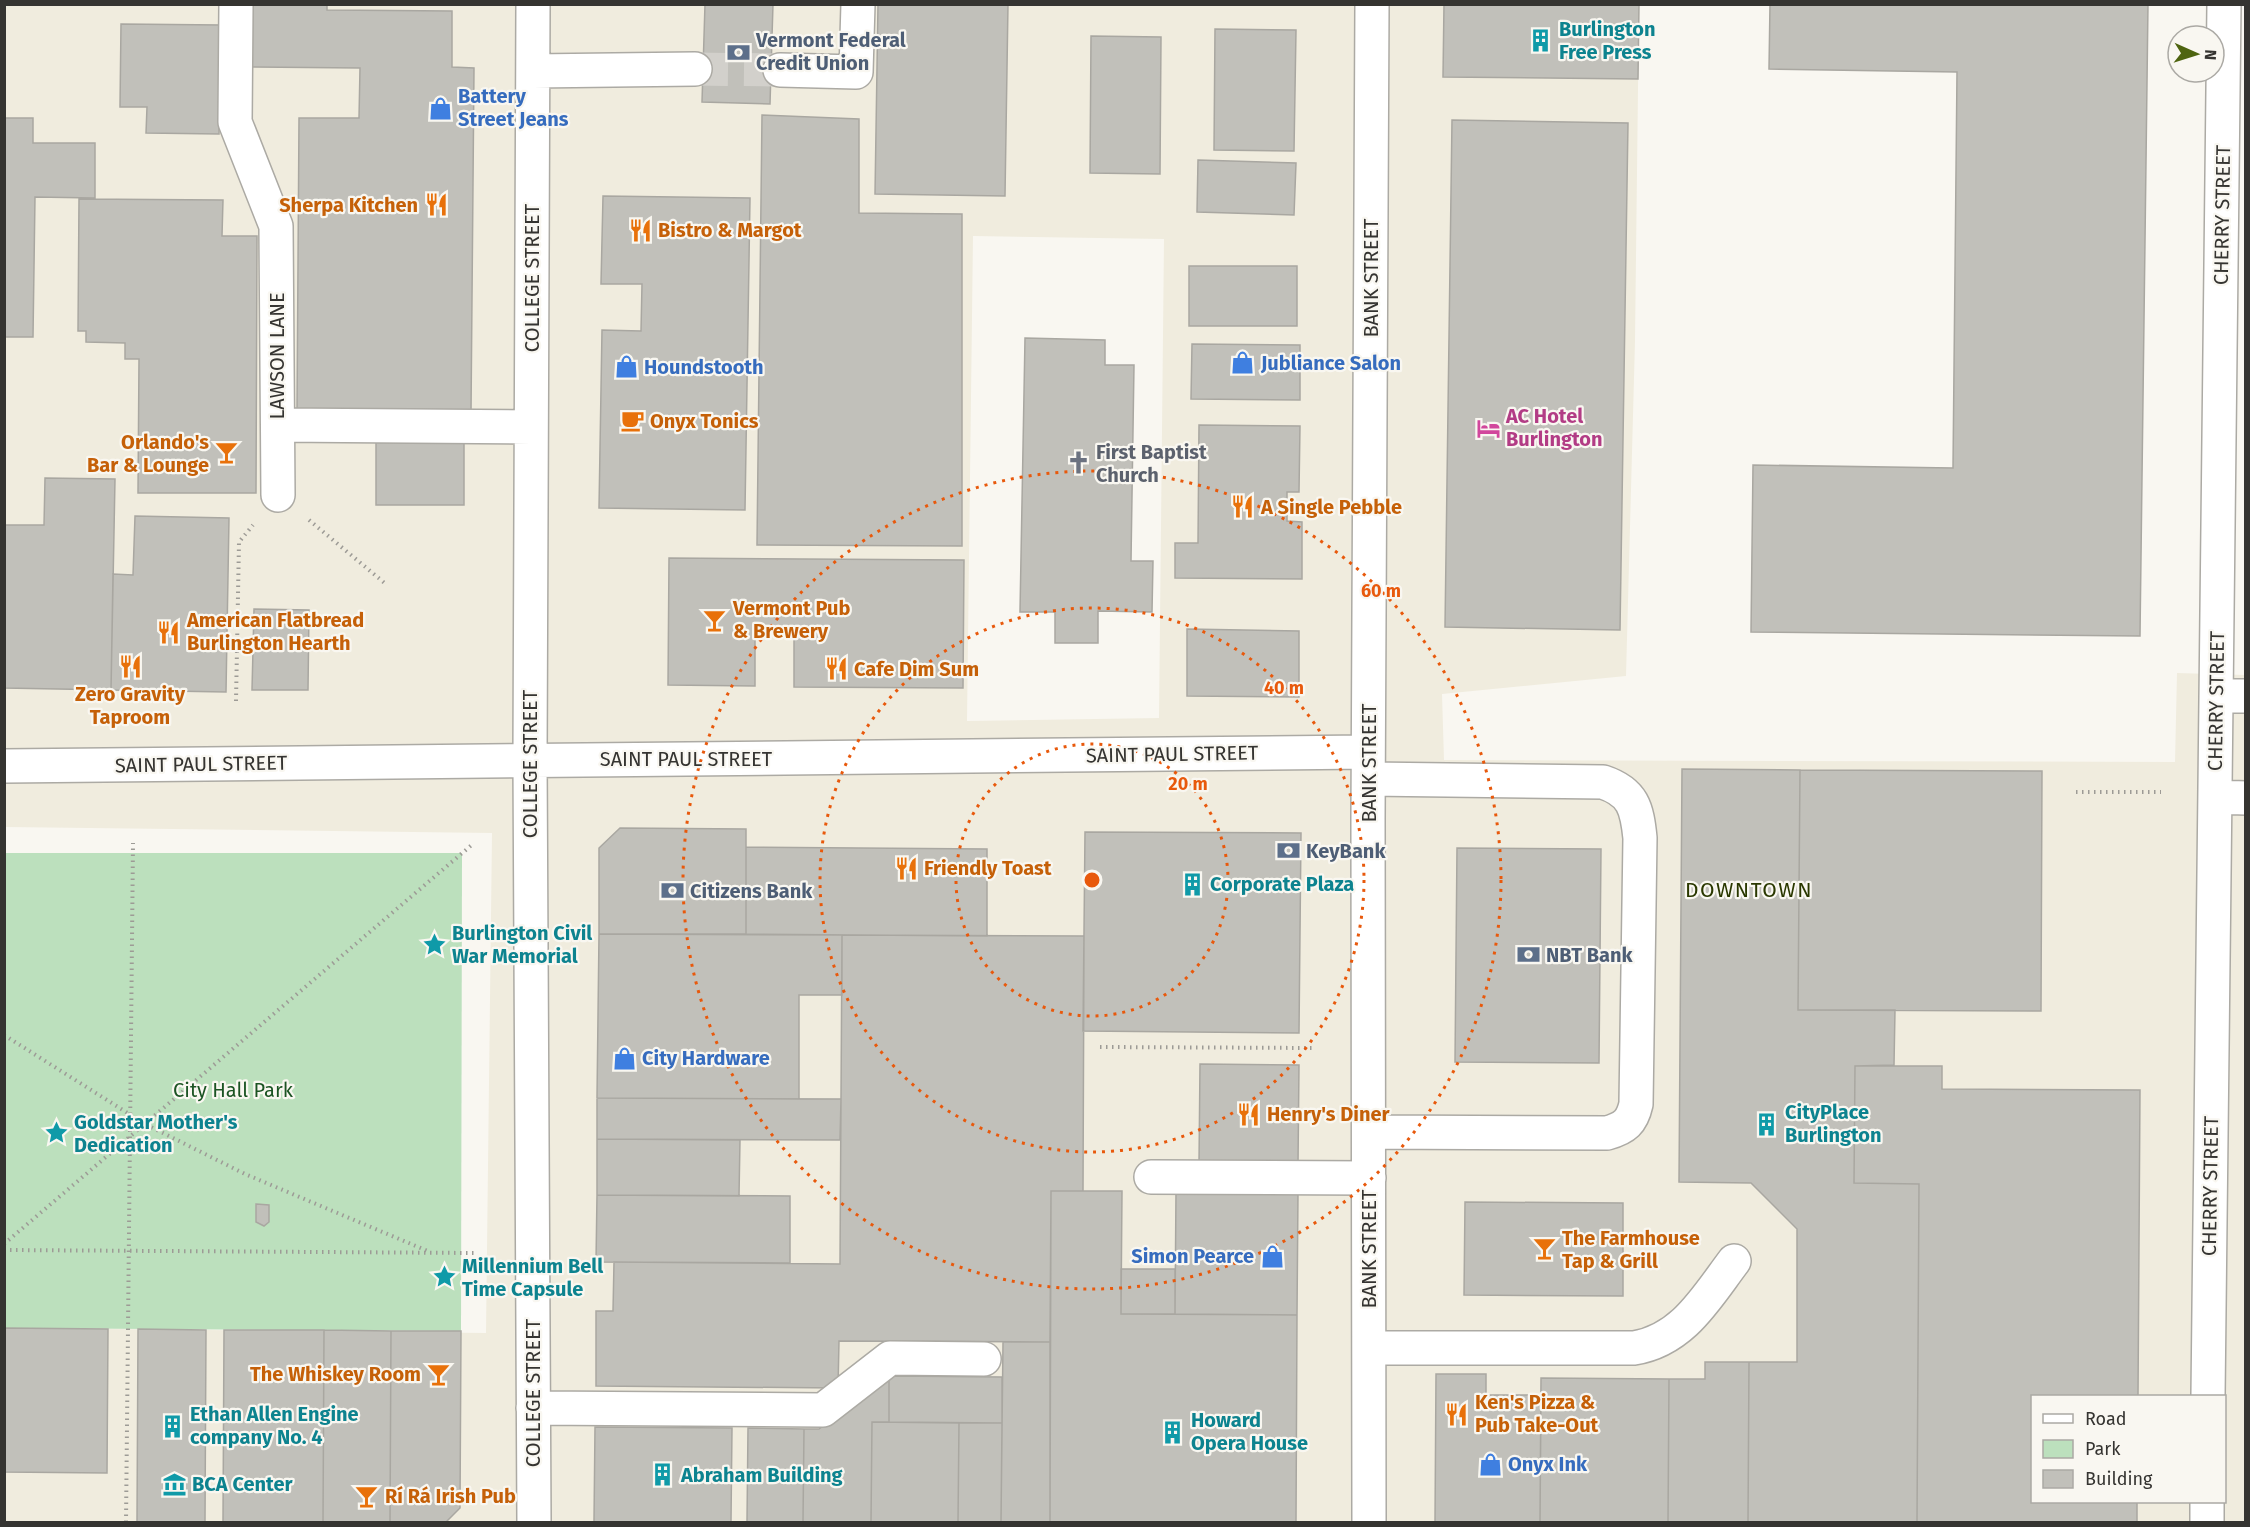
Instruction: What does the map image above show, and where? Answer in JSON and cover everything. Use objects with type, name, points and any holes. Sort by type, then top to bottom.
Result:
[{"type":"street","name":"LAWSON LANE","points":[[236,4],[235,122],[276,226],[278,495]]},
{"type":"street","name":"COLLEGE STREET","points":[[533,4],[530,760],[534,1522]]},
{"type":"street","points":[[780,70],[856,72],[858,4]]},
{"type":"street","name":"BANK STREET","points":[[1370,1522],[1369,765],[1372,4]]},
{"type":"street","name":"CHERRY STREET","points":[[2208,1395],[2230,797],[2224,4]]},
{"type":"street","points":[[533,71],[695,69]]},
{"type":"street","points":[[278,425],[531,427]]},
{"type":"street","name":"SAINT PAUL STREET","points":[[4,766],[530,760],[1369,765],[1603,782],[1618,787],[1632,801],[1638,818],[1640,838],[1636,1104],[1633,1120],[1621,1129],[1607,1133],[1369,1132]]},
{"type":"street","points":[[1151,1177],[1369,1178]]},
{"type":"street","points":[[1369,1348],[1634,1348],[1652,1345],[1689,1320],[1734,1261]]},
{"type":"street","points":[[533,1408],[823,1410],[890,1358],[984,1359]]},
{"type":"street","points":[[2206,1503],[2207,1522]]},
{"type":"path","points":[[236,701],[239,542],[278,495]]},
{"type":"path","points":[[319,529],[387,585]]},
{"type":"path","points":[[2076,792],[2161,792]]},
{"type":"path","points":[[126,1522],[133,843]]},
{"type":"path","points":[[4,1244],[474,843]]},
{"type":"path","points":[[4,1035],[145,1124],[245,1174],[430,1252]]},
{"type":"path","points":[[1100,1047],[1314,1048]]},
{"type":"path","points":[[4,1250],[474,1253]]},
{"type":"shaded area","points":[[5,5],[1639,5],[1635,341],[1626,676],[1442,694],[1444,760],[2175,762],[2177,673],[2245,675],[2245,1522],[5,1522],[5,1328],[486,1333],[492,833],[5,827]],"holes":[[[973,236],[1164,239],[1159,718],[967,721]]]},
{"type":"green space","name":"City Hall Park","points":[[5,853],[462,853],[461,1331],[5,1328]]},
{"type":"building","points":[[253,4],[327,4],[327,10],[452,11],[452,67],[474,68],[471,413],[297,412],[299,118],[359,118],[360,68],[252,67]]},
{"type":"building","points":[[705,4],[773,4],[770,104],[702,102]]},
{"type":"building","points":[[878,4],[1008,4],[1005,196],[875,194]]},
{"type":"building","name":"Burlington Free Press","points":[[1444,4],[1639,4],[1638,79],[1443,77]]},
{"type":"building","points":[[1770,4],[2148,4],[2140,636],[1751,632],[1753,465],[1953,468],[1957,72],[1769,69]]},
{"type":"building","points":[[121,24],[221,25],[219,134],[146,133],[147,107],[120,107]]},
{"type":"building","points":[[1215,29],[1296,30],[1294,151],[1214,150]]},
{"type":"building","points":[[1091,36],[1161,37],[1160,174],[1090,173]]},
{"type":"building","points":[[762,115],[859,119],[859,213],[962,214],[962,546],[757,545]]},
{"type":"building","points":[[4,118],[33,118],[33,143],[95,143],[95,198],[35,197],[33,337],[4,337]]},
{"type":"building","points":[[1452,120],[1628,123],[1620,630],[1445,627]]},
{"type":"building","points":[[1198,160],[1296,163],[1294,215],[1197,212]]},
{"type":"building","points":[[603,196],[750,198],[745,510],[599,508],[602,330],[641,331],[642,284],[601,284]]},
{"type":"building","points":[[79,199],[223,200],[222,236],[257,236],[256,493],[138,493],[139,359],[125,359],[125,343],[86,342],[86,331],[78,331]]},
{"type":"building","points":[[1189,266],[1297,266],[1297,326],[1189,326]]},
{"type":"building","name":"First Baptist Church","points":[[1025,338],[1105,340],[1105,365],[1134,365],[1131,561],[1153,561],[1152,612],[1098,611],[1098,643],[1055,643],[1055,612],[1020,612]]},
{"type":"building","points":[[1192,344],[1300,345],[1300,400],[1191,399]]},
{"type":"building","name":"A Single Pebble","points":[[1199,425],[1300,426],[1299,492],[1287,492],[1287,521],[1302,522],[1302,579],[1175,578],[1175,543],[1198,543]]},
{"type":"building","points":[[376,437],[464,437],[464,505],[376,505]]},
{"type":"building","points":[[45,478],[115,479],[111,690],[4,688],[4,525],[44,525]]},
{"type":"building","name":"American Flatbread Burlington Hearth","points":[[135,516],[229,518],[226,692],[111,690],[113,574],[133,575]]},
{"type":"building","points":[[669,558],[964,560],[963,688],[794,687],[794,627],[755,627],[755,686],[668,685]]},
{"type":"building","points":[[254,609],[309,610],[308,690],[252,690]]},
{"type":"building","points":[[1187,629],[1299,631],[1299,697],[1187,696]]},
{"type":"building","name":"CityPlace Burlington","points":[[1682,769],[1800,770],[1798,1010],[1895,1010],[1894,1065],[1855,1066],[1854,1183],[1919,1184],[1917,1522],[1748,1522],[1749,1362],[1797,1362],[1797,1229],[1751,1183],[1679,1182]]},
{"type":"building","points":[[1800,770],[2042,771],[2041,1011],[1798,1010]]},
{"type":"building","name":"Citizens Bank","points":[[620,828],[746,829],[746,934],[599,934],[599,848]]},
{"type":"building","name":"Corporate Plaza","points":[[1085,832],[1301,833],[1299,1033],[1083,1031]]},
{"type":"building","points":[[746,847],[987,849],[987,936],[746,934]]},
{"type":"building","name":"NBT Bank","points":[[1457,848],[1601,849],[1599,1063],[1455,1062]]},
{"type":"building","points":[[599,934],[842,935],[842,995],[799,995],[799,1099],[597,1098]]},
{"type":"building","points":[[842,935],[1084,936],[1083,1191],[1051,1191],[1050,1342],[839,1341],[838,1388],[596,1386],[596,1311],[613,1311],[614,1262],[840,1264]]},
{"type":"building","name":"Henry's Diner","points":[[1200,1064],[1299,1065],[1298,1164],[1199,1164]]},
{"type":"building","points":[[1855,1066],[1942,1066],[1942,1089],[2140,1090],[2138,1395],[2031,1395],[2031,1503],[2137,1503],[2137,1522],[1917,1522],[1919,1184],[1854,1183]]},
{"type":"building","points":[[597,1098],[841,1099],[840,1140],[597,1139]]},
{"type":"building","points":[[597,1139],[740,1140],[739,1196],[597,1195]]},
{"type":"building","name":"Howard Opera House","points":[[1051,1191],[1122,1191],[1121,1314],[1297,1315],[1296,1522],[1050,1522]]},
{"type":"building","points":[[1176,1192],[1298,1192],[1297,1315],[1175,1314]]},
{"type":"building","points":[[597,1195],[790,1196],[790,1263],[596,1262]]},
{"type":"building","name":"The Farmhouse Tap & Grill","points":[[1465,1202],[1623,1203],[1623,1296],[1464,1295]]},
{"type":"building","points":[[256,1204],[269,1205],[269,1222],[264,1226],[256,1222]]},
{"type":"building","points":[[1121,1269],[1175,1269],[1175,1314],[1121,1314]]},
{"type":"building","points":[[4,1328],[108,1329],[107,1473],[4,1472]]},
{"type":"building","name":"Ethan Allen Engine company No. 4","points":[[138,1329],[206,1330],[205,1522],[137,1522]]},
{"type":"building","points":[[224,1330],[324,1330],[323,1522],[223,1522]]},
{"type":"building","points":[[324,1330],[391,1331],[390,1522],[323,1522]]},
{"type":"building","points":[[391,1331],[461,1331],[460,1508],[446,1522],[390,1522]]},
{"type":"building","points":[[1003,1342],[1050,1342],[1050,1522],[1001,1522]]},
{"type":"building","points":[[1705,1362],[1749,1362],[1748,1522],[1668,1522],[1669,1379],[1705,1379]]},
{"type":"building","points":[[1436,1374],[1486,1374],[1486,1395],[1541,1395],[1540,1522],[1435,1522]]},
{"type":"building","points":[[889,1376],[889,1422],[872,1422],[871,1522],[803,1522],[804,1429],[819,1429]]},
{"type":"building","points":[[889,1376],[1002,1377],[1002,1423],[889,1422]]},
{"type":"building","points":[[1541,1378],[1669,1379],[1668,1522],[1540,1522]]},
{"type":"building","points":[[872,1422],[959,1423],[958,1522],[871,1522]]},
{"type":"building","points":[[959,1423],[1002,1423],[1001,1522],[958,1522]]},
{"type":"building","name":"Abraham Building","points":[[595,1427],[732,1428],[731,1522],[594,1522]]},
{"type":"building","points":[[748,1428],[804,1429],[803,1522],[747,1522]]},
{"type":"tunnel","points":[[695,69],[780,70]]},
{"type":"place","name":"Burlington Free Press","points":[[1541,41]]},
{"type":"place","name":"Vermont Federal Credit Union","points":[[738,52]]},
{"type":"place","name":"Battery Street Jeans","points":[[440,108]]},
{"type":"place","name":"Sherpa Kitchen","points":[[436,205]]},
{"type":"place","name":"Bistro & Margot","points":[[640,230]]},
{"type":"place","name":"Jubliance Salon","points":[[1243,363]]},
{"type":"place","name":"Houndstooth","points":[[626,367]]},
{"type":"place","name":"Onyx Tonics","points":[[632,421]]},
{"type":"place","name":"AC Hotel Burlington","points":[[1488,428]]},
{"type":"place","name":"Orlando's Bar & Lounge","points":[[227,453]]},
{"type":"place","name":"First Baptist Church","points":[[1078,463]]},
{"type":"place","name":"A Single Pebble","points":[[1243,507]]},
{"type":"place","name":"Vermont Pub & Brewery","points":[[715,620]]},
{"type":"place","name":"American Flatbread Burlington Hearth","points":[[169,632]]},
{"type":"place","name":"Zero Gravity Taproom","points":[[130,667]]},
{"type":"place","name":"Cafe Dim Sum","points":[[836,669]]},
{"type":"place","name":"KeyBank","points":[[1288,851]]},
{"type":"place","name":"Friendly Toast","points":[[906,868]]},
{"type":"place","name":"Corporate Plaza","points":[[1192,884]]},
{"type":"place","name":"Citizens Bank","points":[[672,891]]},
{"type":"place","name":"Burlington Civil War Memorial","points":[[434,944]]},
{"type":"place","name":"NBT Bank","points":[[1528,955]]},
{"type":"place","name":"City Hardware","points":[[624,1058]]},
{"type":"place","name":"Henry's Diner","points":[[1249,1114]]},
{"type":"place","name":"CityPlace Burlington","points":[[1767,1124]]},
{"type":"place","name":"Goldstar Mother's Dedication","points":[[56,1133]]},
{"type":"place","name":"The Farmhouse Tap & Grill","points":[[1544,1249]]},
{"type":"place","name":"Simon Pearce","points":[[1272,1256]]},
{"type":"place","name":"Millennium Bell Time Capsule","points":[[444,1277]]},
{"type":"place","name":"The Whiskey Room","points":[[439,1374]]},
{"type":"place","name":"Ken's Pizza & Pub Take-Out","points":[[1457,1414]]},
{"type":"place","name":"Ethan Allen Engine company No. 4","points":[[172,1426]]},
{"type":"place","name":"Howard Opera House","points":[[1173,1432]]},
{"type":"place","name":"Onyx Ink","points":[[1490,1464]]},
{"type":"place","name":"Abraham Building","points":[[663,1475]]},
{"type":"place","name":"BCA Center","points":[[174,1484]]},
{"type":"place","name":"Rí Rá Irish Pub","points":[[367,1496]]},
{"type":"district","name":"DOWNTOWN","points":[[1749,890]]}]
